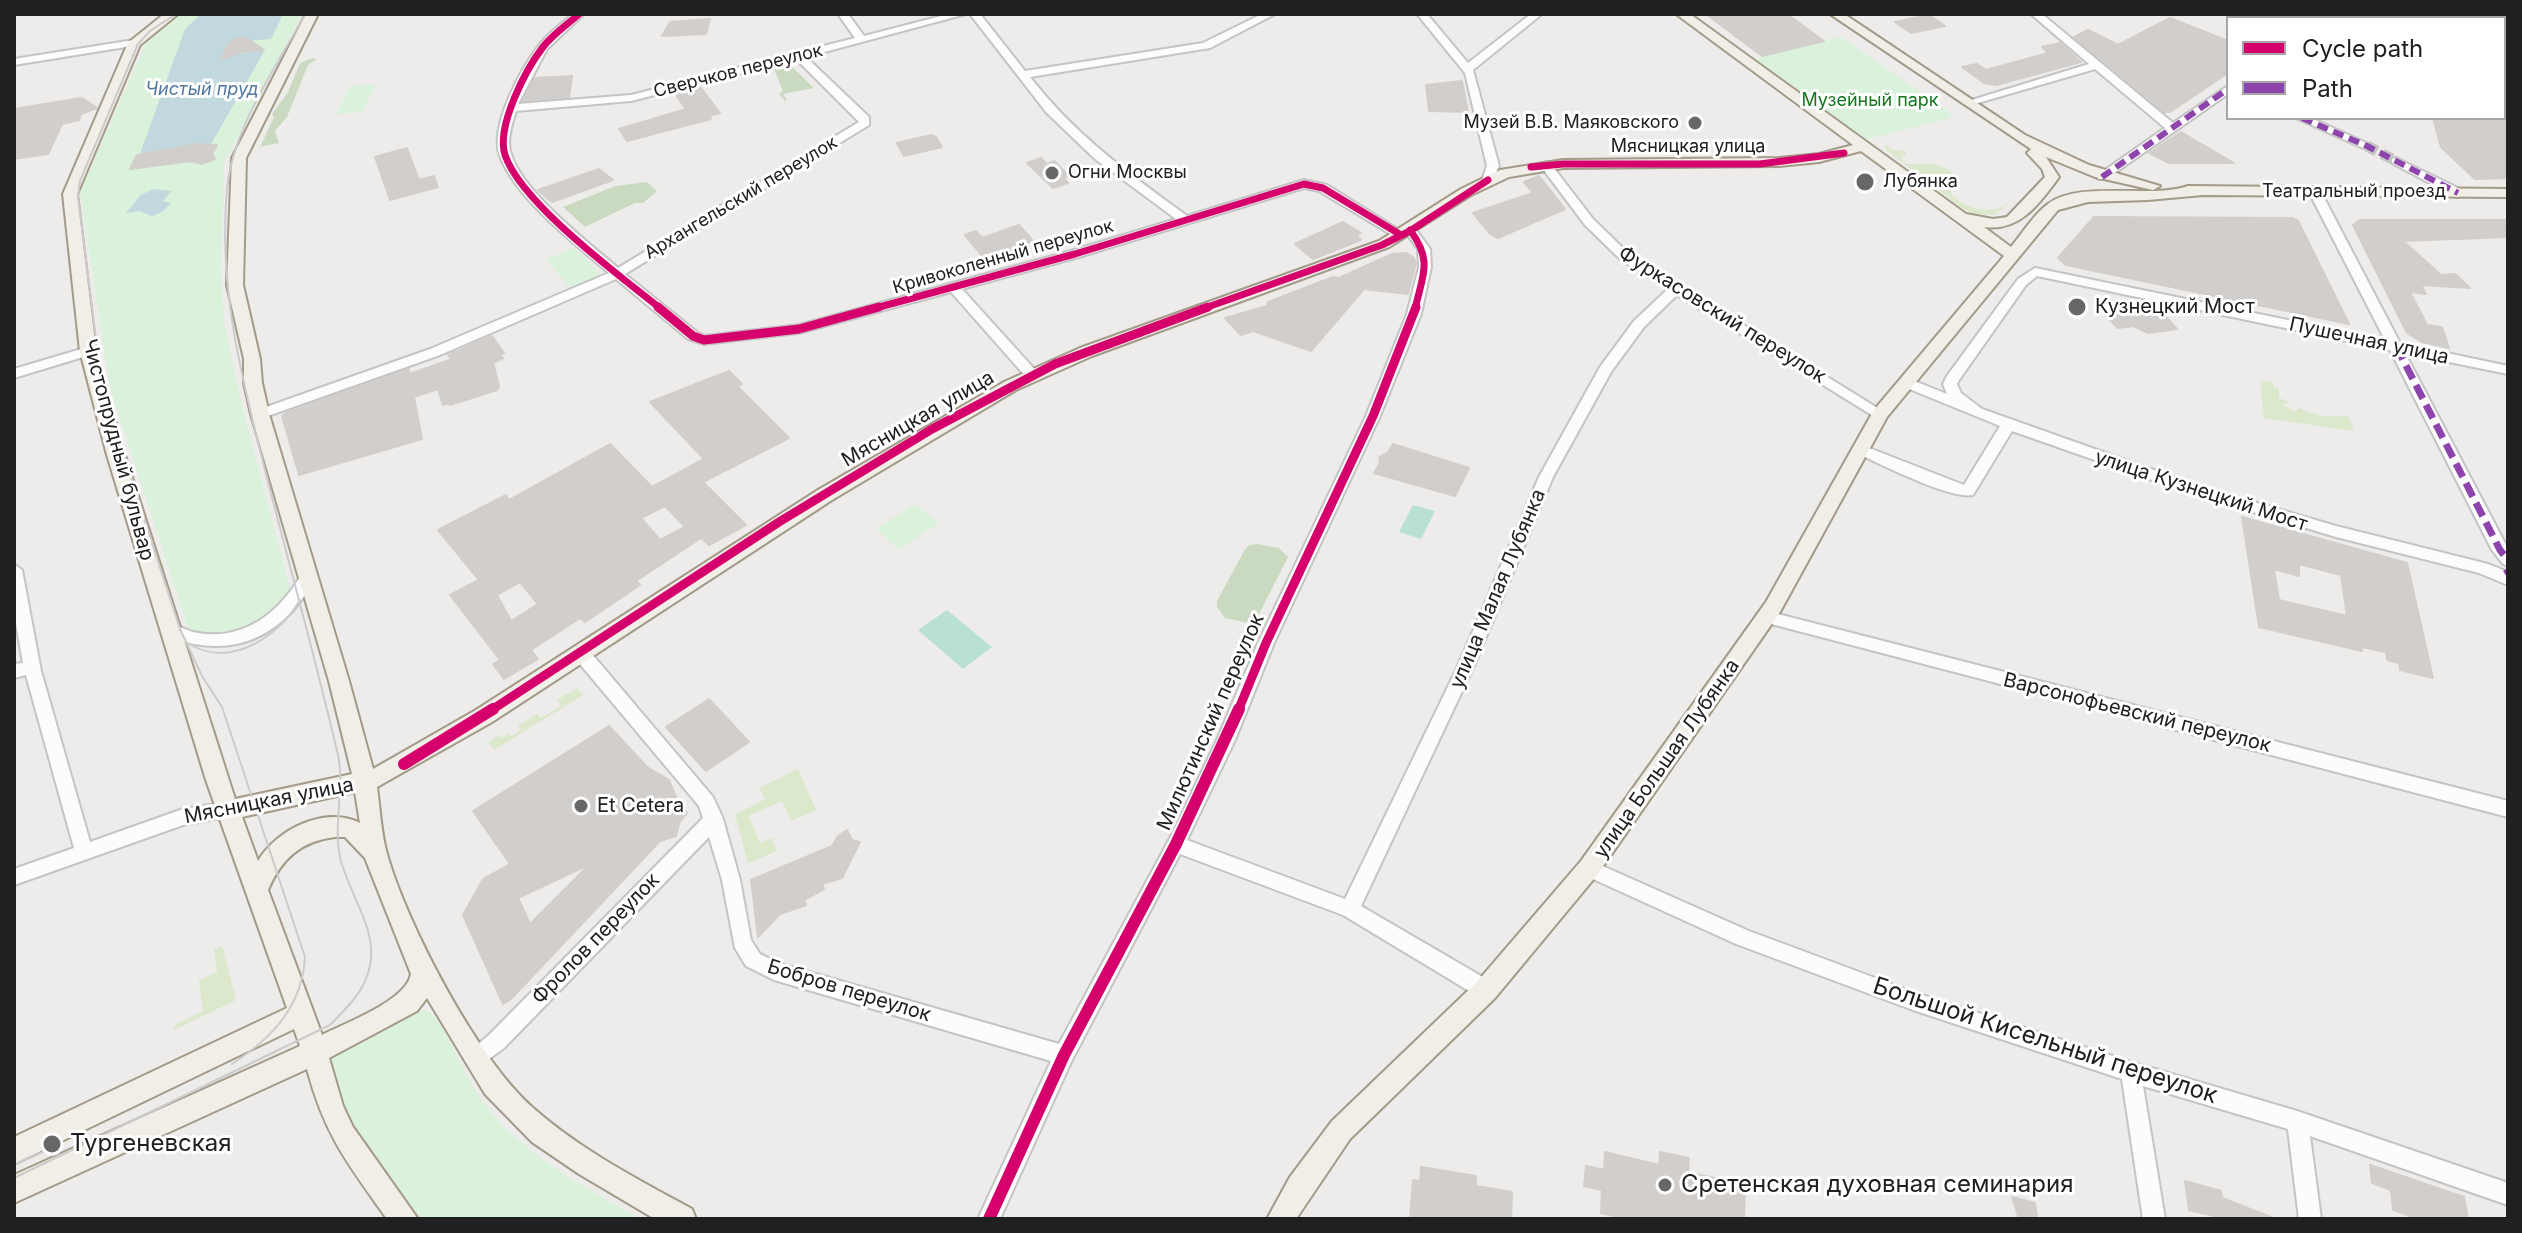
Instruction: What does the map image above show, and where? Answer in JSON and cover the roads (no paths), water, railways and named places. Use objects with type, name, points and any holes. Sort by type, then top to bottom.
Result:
[{"type":"main road","name":"Чистопрудный бульвар","points":[[172,14],[134,43],[70,194],[88,351],[169,629],[337,1123],[404,1219]]},
{"type":"main road","points":[[312,14],[239,158],[235,285],[252,359],[253,383],[260,414],[339,681],[365,782],[375,852],[389,893],[423,969],[503,1097],[529,1123],[621,1184],[682,1219]]},
{"type":"main road","points":[[1682,14],[1956,214],[2008,258]]},
{"type":"main road","points":[[1836,14],[2020,138],[2068,164],[2102,177],[2200,191]]},
{"type":"main road","points":[[1956,214],[1987,223],[2012,221],[2048,182],[2052,172],[2020,138]]},
{"type":"main road","name":"Мясницкая улица","points":[[229,810],[365,782],[404,764],[849,480],[1032,375],[1406,233],[1488,180],[1515,170],[1546,165],[1760,164],[1819,158],[1862,147]]},
{"type":"main road","name":"Театральный проезд","points":[[2200,191],[2508,193]]},
{"type":"main road","name":"улица Большая Лубянка","points":[[1281,1219],[1341,1130],[1486,990],[1589,868],[1766,617],[1880,414],[2053,207],[2068,200],[2200,191]]},
{"type":"main road","points":[[258,887],[261,872],[276,852],[315,830],[350,828],[375,852]]},
{"type":"main road","points":[[14,1189],[315,1052],[408,1003],[421,986],[423,969]]},
{"type":"main road","points":[[14,1151],[300,1014]]},
{"type":"street","name":"Кривоколенный переулок","points":[[579,14],[543,48],[528,70],[512,108],[504,148],[514,173],[547,210],[693,336],[704,340],[789,331],[1311,184],[1406,233]]},
{"type":"street","points":[[843,14],[861,39]]},
{"type":"street","name":"Сверчков переулок","points":[[512,108],[618,100],[961,14]]},
{"type":"street","points":[[975,14],[1050,110],[1099,157],[1186,221]]},
{"type":"street","points":[[1023,75],[1206,46],[1270,14]]},
{"type":"street","points":[[1422,14],[1467,69],[1493,166],[1488,180]]},
{"type":"street","points":[[1467,69],[1537,14]]},
{"type":"street","points":[[2036,14],[2171,127]]},
{"type":"street","points":[[14,62],[134,43]]},
{"type":"street","name":"Архангельский переулок","points":[[260,414],[432,353],[619,272],[865,123],[865,119],[799,56]]},
{"type":"street","points":[[1967,103],[2097,65]]},
{"type":"street","points":[[2102,177],[2226,90]]},
{"type":"street","points":[[2307,120],[2367,146]]},
{"type":"street","points":[[2396,161],[2458,193]]},
{"type":"street","name":"Фуркасовский переулок","points":[[1546,165],[1589,222],[1618,251],[1880,414]]},
{"type":"street","points":[[2315,192],[2500,550],[2507,572]]},
{"type":"street","name":"Милютинский переулок","points":[[989,1219],[1064,1055],[1176,844],[1226,740],[1270,634],[1404,343],[1425,267],[1424,249],[1406,233]]},
{"type":"street","name":"Пушечная улица","points":[[1976,412],[1955,396],[1950,384],[1952,379],[2022,282],[2031,273],[2041,272],[2508,370]]},
{"type":"street","points":[[954,287],[1032,375]]},
{"type":"street","name":"улица Малая Лубянка","points":[[1350,909],[1454,693],[1546,477],[1585,403],[1625,340],[1676,289]]},
{"type":"street","points":[[14,374],[88,351]]},
{"type":"street","name":"улица Кузнецкий Мост","points":[[1907,383],[2008,425],[2200,493],[2323,529],[2507,572]]},
{"type":"street","points":[[1859,449],[1947,486],[1968,491],[2008,425]]},
{"type":"street","points":[[14,570],[33,667],[84,852]]},
{"type":"street","points":[[169,629],[200,642],[244,635],[271,622],[289,608],[308,577]]},
{"type":"street","name":"Варсонофьевский переулок","points":[[1766,617],[2508,809]]},
{"type":"street","name":"Бобров переулок","points":[[580,652],[707,802],[731,880],[742,942],[753,960],[774,971],[1064,1055]]},
{"type":"street","points":[[14,671],[33,667]]},
{"type":"street","name":"Мясницкая улица","points":[[14,877],[183,817],[229,810]]},
{"type":"street","name":"Фролов переулок","points":[[477,1058],[714,819]]},
{"type":"street","points":[[1176,844],[1350,909],[1486,990]]},
{"type":"street","name":"Большой Кисельный переулок","points":[[1589,868],[1743,938],[1844,976],[2131,1072],[2297,1121],[2508,1194]]},
{"type":"street","points":[[2131,1072],[2154,1219]]},
{"type":"street","points":[[2297,1121],[2310,1219]]},
{"type":"water","name":"Чистый пруд","points":[[201,14],[283,14],[271,39],[247,41],[244,38],[231,42],[225,56],[265,50],[211,144],[140,154],[185,29]]},
{"type":"water","points":[[153,189],[171,191],[163,201],[171,203],[162,212],[152,216],[139,211],[126,213],[141,195]]},
{"type":"tunnel","points":[[2367,146],[2396,161]]},
{"type":"tram line","points":[[176,14],[150,31],[138,44],[80,181],[78,196],[99,364],[132,482],[180,629],[202,676],[222,707],[305,957],[298,991],[282,1020],[260,1043],[232,1064]]},
{"type":"tram line","points":[[299,601],[234,333],[225,226],[227,189],[238,143],[257,98],[305,14]]},
{"type":"tram line","points":[[14,1178],[330,1025],[360,991],[368,975],[370,938],[344,871],[338,844],[338,755],[299,601]]},
{"type":"tram line","points":[[188,643],[219,653],[251,646],[279,626],[299,601]]},
{"type":"tram line","points":[[14,1165],[47,1150]]},
{"type":"place","name":"Музей В.В. Маяковского","points":[[1695,123]]},
{"type":"place","name":"Огни Москвы","points":[[1052,173]]},
{"type":"place","name":"Лубянка","points":[[1865,182]]},
{"type":"place","name":"Кузнецкий Мост","points":[[2077,307]]},
{"type":"place","name":"Et Cetera","points":[[581,806]]},
{"type":"place","name":"Тургеневская","points":[[52,1144]]},
{"type":"place","name":"Сретенская духовная семинария","points":[[1665,1185]]},
{"type":"park label","name":"Музейный парк","points":[[1870,101]]}]
